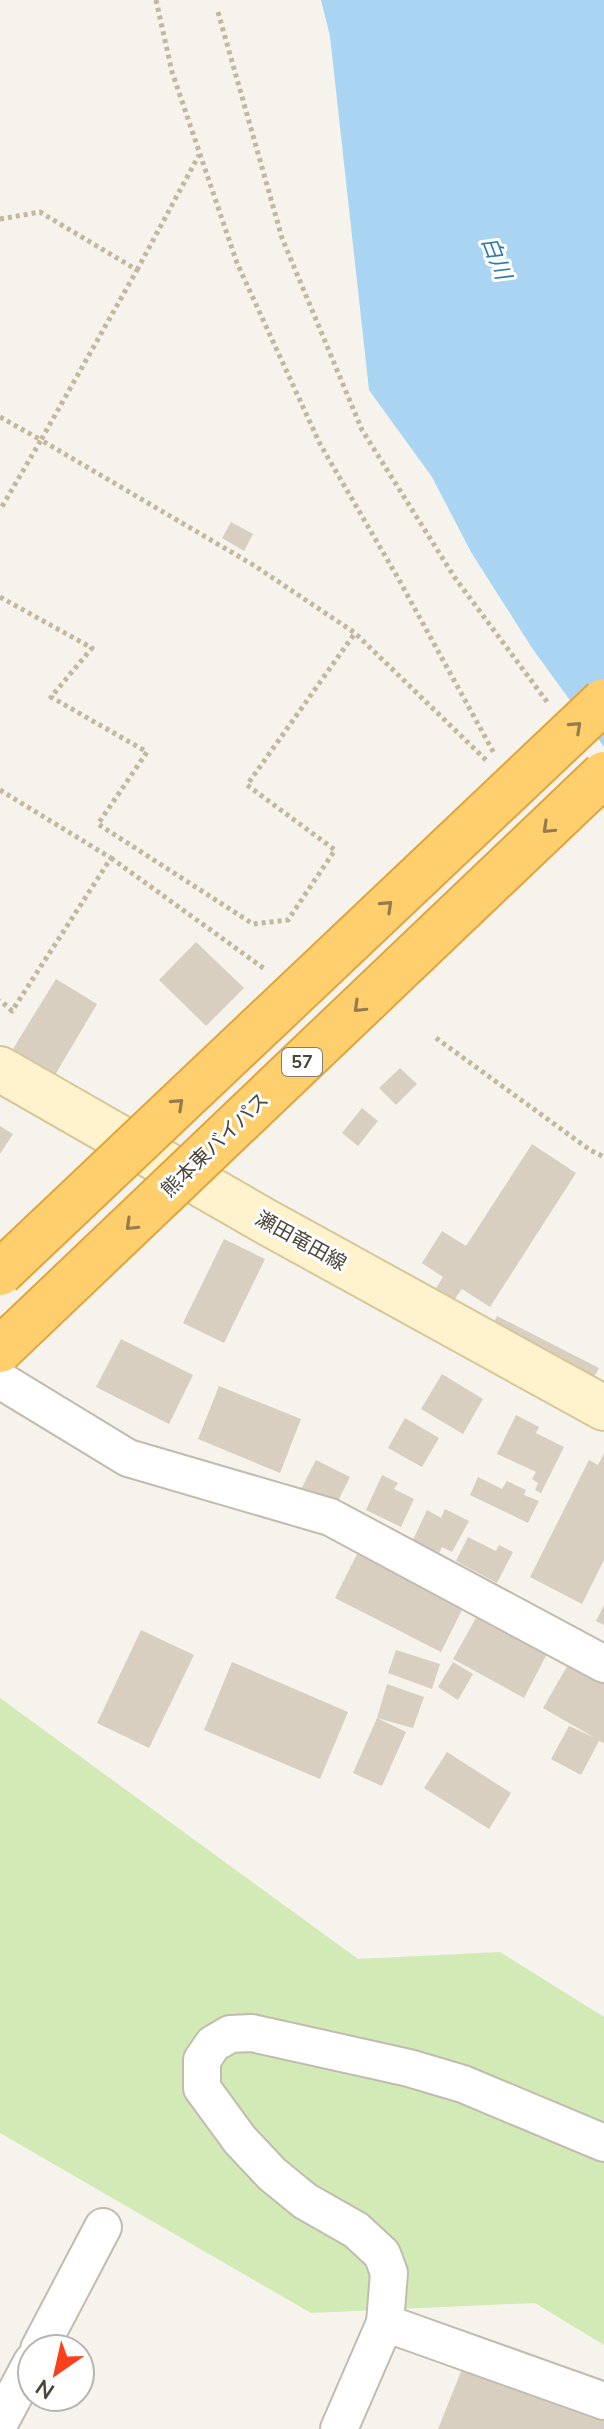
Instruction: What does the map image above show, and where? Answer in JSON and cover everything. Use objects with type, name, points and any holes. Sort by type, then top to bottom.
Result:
[{"type":"highway","points":[[0,1273],[604,701]]},
{"type":"highway","name":"熊本東バイパス","points":[[0,1350],[604,774]]},
{"type":"main road","name":"瀬田竜田線","points":[[0,1069],[263,1220],[604,1408]]},
{"type":"street","points":[[0,1380],[128,1458],[330,1517],[604,1664]]},
{"type":"street","points":[[339,2429],[385,2323],[389,2273],[382,2254],[356,2230],[305,2201],[272,2174],[240,2140],[202,2088],[202,2060],[213,2044],[230,2034],[252,2033],[409,2068],[463,2084],[604,2143]]},
{"type":"street","points":[[47,2333],[103,2227]]},
{"type":"street","points":[[385,2323],[604,2401]]},
{"type":"street","points":[[0,2422],[16,2392]]},
{"type":"path","points":[[156,0],[172,72],[237,263],[320,444],[513,787]]},
{"type":"path","points":[[218,12],[282,238],[362,430],[455,578],[570,733]]},
{"type":"path","points":[[0,510],[200,154]]},
{"type":"path","points":[[0,219],[40,212],[137,270]]},
{"type":"path","points":[[0,417],[255,566],[355,633],[513,787]]},
{"type":"path","points":[[0,597],[92,648],[51,697],[147,752],[98,824],[253,924],[288,920],[335,850],[247,785],[355,633]]},
{"type":"path","points":[[0,790],[111,858],[296,993]]},
{"type":"path","points":[[0,1000],[12,1011],[111,858]]},
{"type":"path","points":[[436,1038],[604,1157]]},
{"type":"green space","points":[[0,1698],[358,1959],[500,1952],[604,2017],[604,2345],[535,2303],[311,2313],[0,2133]]},
{"type":"water","name":"白川","points":[[321,0],[604,0],[604,747],[532,648],[471,552],[432,477],[369,390],[330,36]]},
{"type":"building","points":[[231,522],[253,534],[244,551],[222,538]]},
{"type":"building","points":[[196,942],[244,988],[206,1026],[159,980]]},
{"type":"building","points":[[56,979],[97,1004],[52,1080],[8,1057]]},
{"type":"building","points":[[400,1068],[417,1084],[396,1105],[379,1088]]},
{"type":"building","points":[[362,1108],[378,1121],[358,1146],[342,1133]]},
{"type":"building","points":[[0,1126],[13,1134],[0,1154]]},
{"type":"building","points":[[532,1144],[576,1173],[490,1307],[462,1289],[454,1300],[436,1288],[443,1277],[422,1263],[442,1231],[466,1246]]},
{"type":"building","points":[[224,1239],[265,1259],[224,1343],[183,1323]]},
{"type":"building","points":[[497,1316],[599,1368],[586,1392],[485,1340]]},
{"type":"building","points":[[121,1339],[193,1375],[169,1424],[96,1387]]},
{"type":"building","points":[[442,1374],[483,1399],[463,1434],[421,1409]]},
{"type":"building","points":[[219,1386],[301,1419],[280,1473],[198,1439]]},
{"type":"building","points":[[516,1415],[539,1427],[536,1433],[564,1447],[541,1493],[535,1490],[538,1483],[532,1479],[536,1472],[497,1454]]},
{"type":"building","points":[[405,1418],[439,1438],[422,1467],[388,1448]]},
{"type":"building","points":[[604,1453],[604,1560],[582,1604],[530,1577],[589,1460],[598,1465]]},
{"type":"building","points":[[316,1460],[350,1477],[330,1517],[295,1501]]},
{"type":"building","points":[[382,1475],[398,1483],[394,1489],[414,1499],[401,1527],[366,1510]]},
{"type":"building","points":[[478,1477],[502,1489],[507,1481],[526,1490],[524,1495],[539,1501],[528,1523],[470,1495]]},
{"type":"building","points":[[445,1509],[469,1521],[452,1552],[442,1547],[439,1553],[435,1551],[431,1559],[425,1556],[428,1548],[413,1540],[427,1510],[441,1518]]},
{"type":"building","points":[[468,1537],[496,1551],[499,1545],[513,1552],[497,1583],[456,1561]]},
{"type":"building","points":[[357,1554],[463,1608],[441,1652],[335,1598]]},
{"type":"building","points":[[604,1605],[604,1625],[596,1621]]},
{"type":"building","points":[[477,1616],[547,1654],[524,1698],[453,1659]]},
{"type":"building","points":[[141,1630],[194,1655],[149,1748],[97,1723]]},
{"type":"building","points":[[396,1650],[440,1664],[432,1689],[388,1673]]},
{"type":"building","points":[[570,1661],[604,1681],[604,1743],[599,1741],[581,1775],[551,1759],[569,1726],[595,1738],[543,1708]]},
{"type":"building","points":[[232,1662],[348,1712],[320,1779],[204,1730]]},
{"type":"building","points":[[453,1662],[473,1674],[458,1700],[438,1687]]},
{"type":"building","points":[[387,1684],[424,1697],[413,1728],[377,1718]]},
{"type":"building","points":[[377,1718],[406,1732],[382,1786],[353,1773]]},
{"type":"building","points":[[447,1752],[511,1793],[489,1829],[424,1788]]},
{"type":"building","points":[[464,2364],[604,2421],[604,2429],[438,2429]]}]
